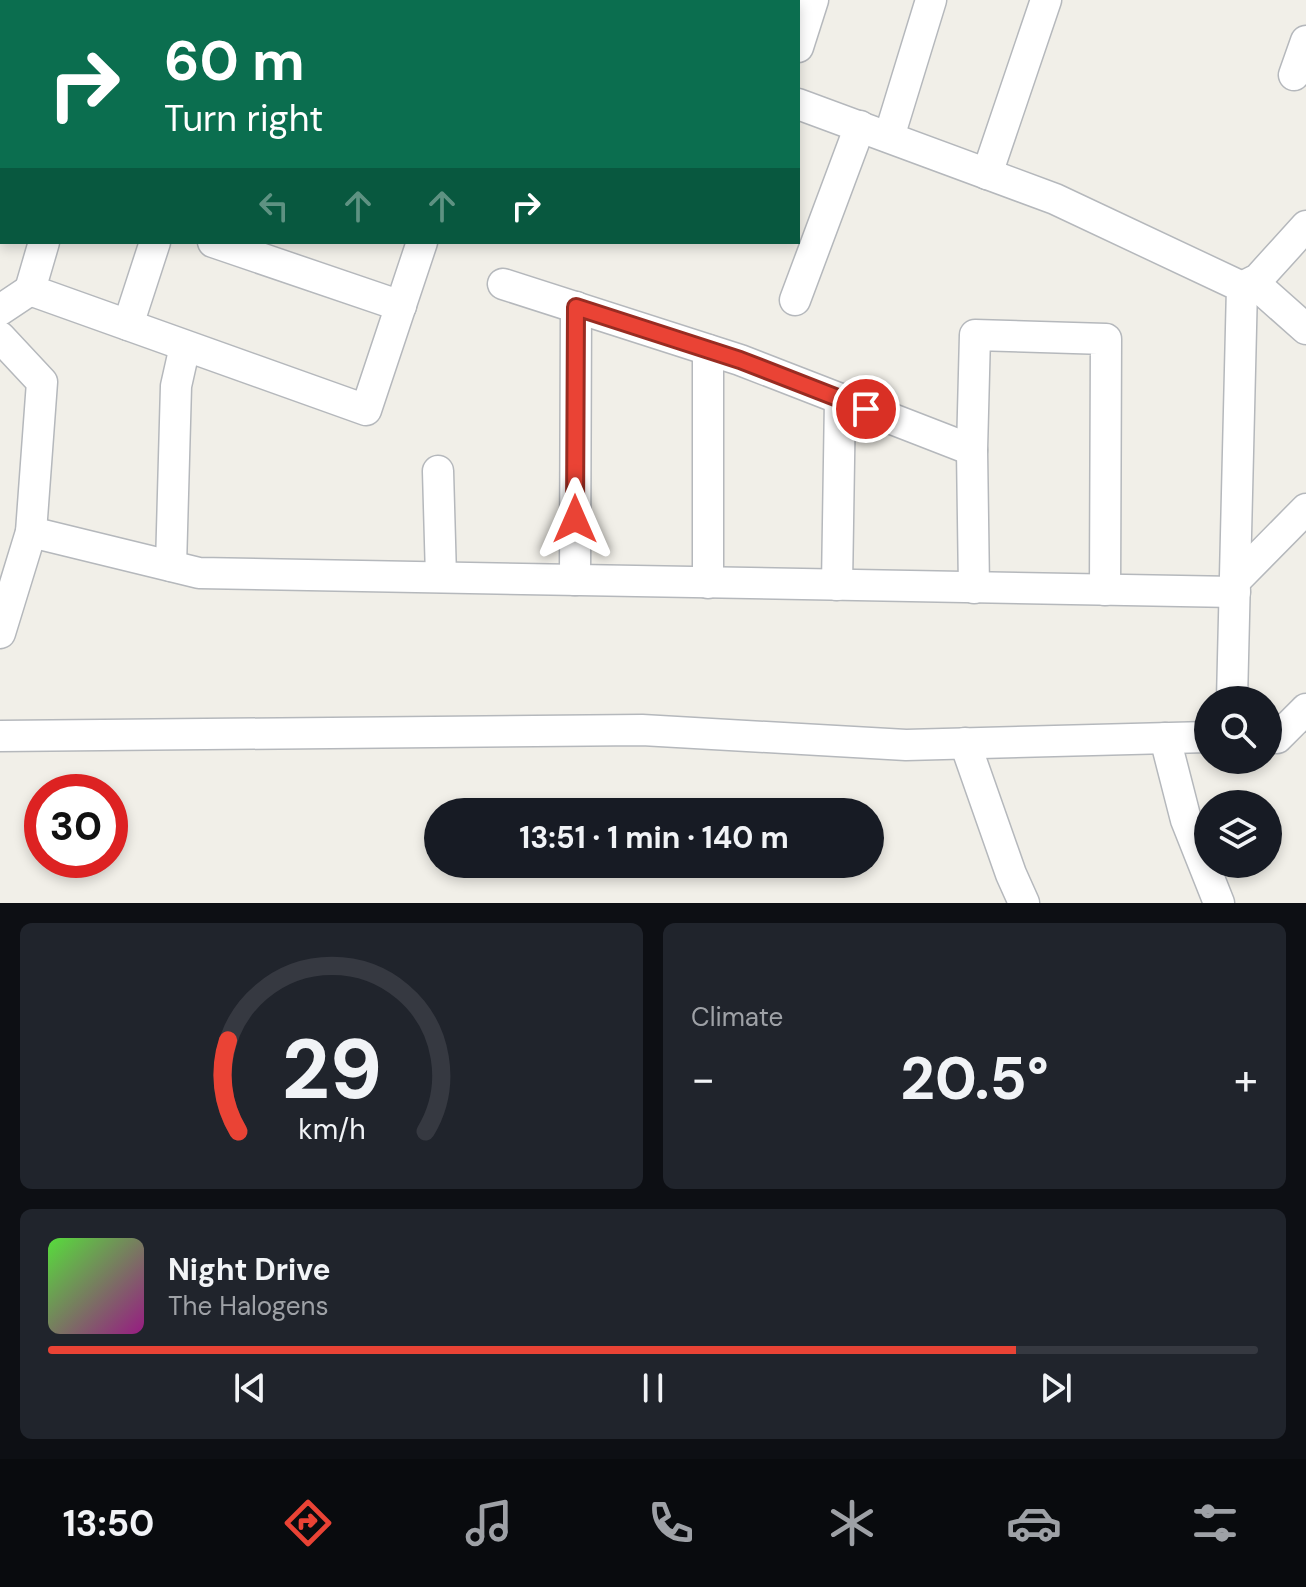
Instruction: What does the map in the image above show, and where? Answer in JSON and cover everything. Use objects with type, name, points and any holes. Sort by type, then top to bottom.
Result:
[{"type":"street","points":[[800,41],[813,0]]},
{"type":"street","points":[[889,137],[931,0]]},
{"type":"street","points":[[987,174],[1046,0]]},
{"type":"street","points":[[1294,75],[1306,41]]},
{"type":"street","points":[[800,105],[1055,199],[1247,284],[1306,329]]},
{"type":"street","points":[[795,300],[807,242],[860,126]]},
{"type":"street","points":[[1247,284],[1258,279],[1306,226]]},
{"type":"street","points":[[0,310],[30,290],[43,244]]},
{"type":"street","points":[[128,325],[154,244]]},
{"type":"street","points":[[226,244],[288,254],[401,306]]},
{"type":"street","points":[[30,290],[366,410],[421,244]]},
{"type":"street","points":[[503,284],[740,360],[972,450]]},
{"type":"street","points":[[1232,686],[1247,284]]},
{"type":"street","points":[[575,580],[576,307]]},
{"type":"street","points":[[974,588],[972,450],[975,335],[1106,339],[1105,590]]},
{"type":"street","points":[[0,337],[42,382],[31,532],[0,633]]},
{"type":"street","points":[[171,566],[176,386],[185,346]]},
{"type":"street","points":[[708,350],[708,583]]},
{"type":"street","points":[[837,585],[840,399]]},
{"type":"street","points":[[438,471],[441,577]]},
{"type":"street","points":[[31,532],[199,573],[1105,590],[1235,586],[1306,509]]},
{"type":"street","points":[[1284,739],[1306,709]]},
{"type":"street","points":[[0,736],[642,730],[906,745],[1194,737]]},
{"type":"street","points":[[1165,738],[1186,820],[1219,903]]},
{"type":"street","points":[[965,743],[1024,903]]},
{"type":"route","points":[[575,519],[576,307],[740,360],[866,409]]}]
